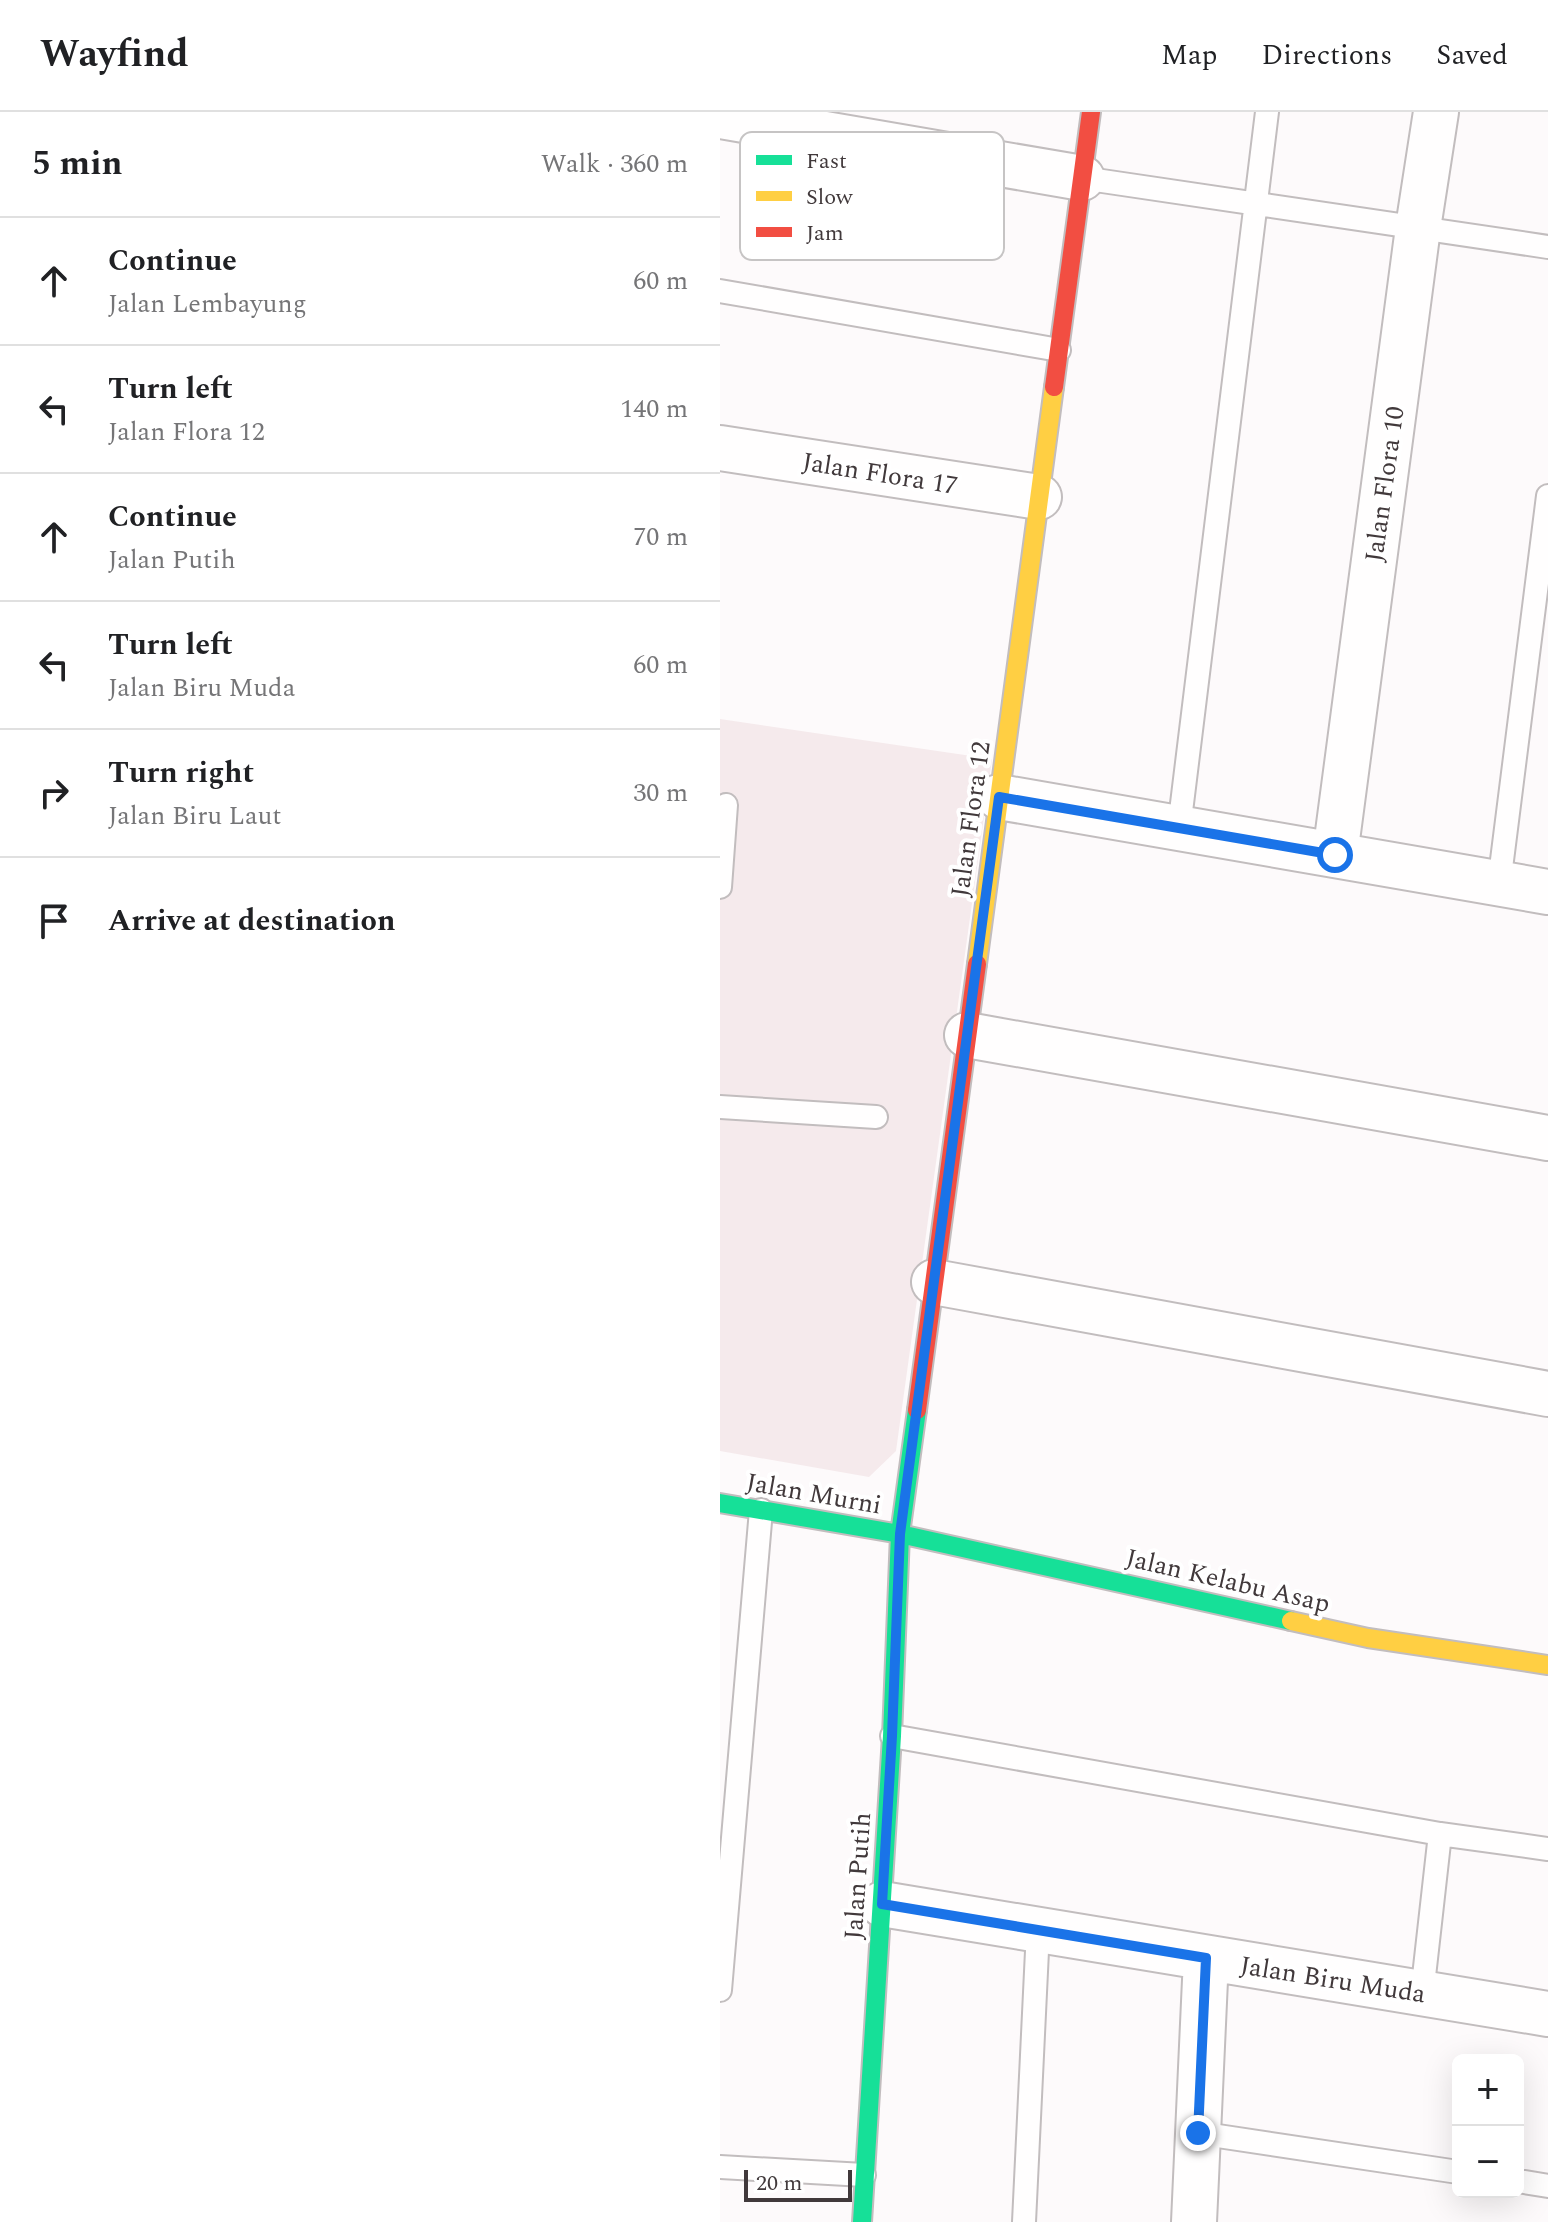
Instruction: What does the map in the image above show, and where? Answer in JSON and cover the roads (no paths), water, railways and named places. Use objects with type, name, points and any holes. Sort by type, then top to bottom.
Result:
[{"type":"street","name":"Jalan Flora 12","points":[[900,1534],[1091,112]]},
{"type":"street","name":"Jalan Flora 10","points":[[1335,855],[1436,112]]},
{"type":"street","points":[[720,116],[813,132]]},
{"type":"street","points":[[1004,165],[1082,178]]},
{"type":"street","name":"Jalan Flora 17","points":[[720,448],[1039,497]]},
{"type":"street","points":[[999,797],[1548,892]]},
{"type":"street","points":[[967,1035],[1548,1138]]},
{"type":"street","points":[[934,1282],[1548,1394]]},
{"type":"street","name":"Jalan Murni","points":[[720,1503],[900,1534]]},
{"type":"street","name":"Jalan Kelabu Asap","points":[[900,1534],[1368,1638],[1548,1665]]},
{"type":"street","name":"Jalan Putih","points":[[862,2222],[892,1736],[900,1534]]},
{"type":"street","name":"Jalan Biru Muda","points":[[882,1904],[1548,2014]]},
{"type":"street","points":[[1194,2222],[1206,1958]]},
{"type":"lane","points":[[1179,828],[1267,112]]},
{"type":"lane","points":[[1082,178],[1548,247]]},
{"type":"lane","points":[[720,291],[1059,350]]},
{"type":"lane","points":[[1499,884],[1548,496]]},
{"type":"lane","points":[[720,887],[726,805]]},
{"type":"lane","points":[[720,1107],[876,1117]]},
{"type":"lane","points":[[720,1990],[761,1510]]},
{"type":"lane","points":[[892,1736],[1440,1834],[1548,1849]]},
{"type":"lane","points":[[1422,1994],[1440,1834]]},
{"type":"lane","points":[[1024,2222],[1038,1930]]},
{"type":"lane","points":[[1198,2133],[1452,2171]]},
{"type":"lane","points":[[720,2167],[864,2175]]},
{"type":"lane","points":[[1524,2182],[1548,2186]]}]
